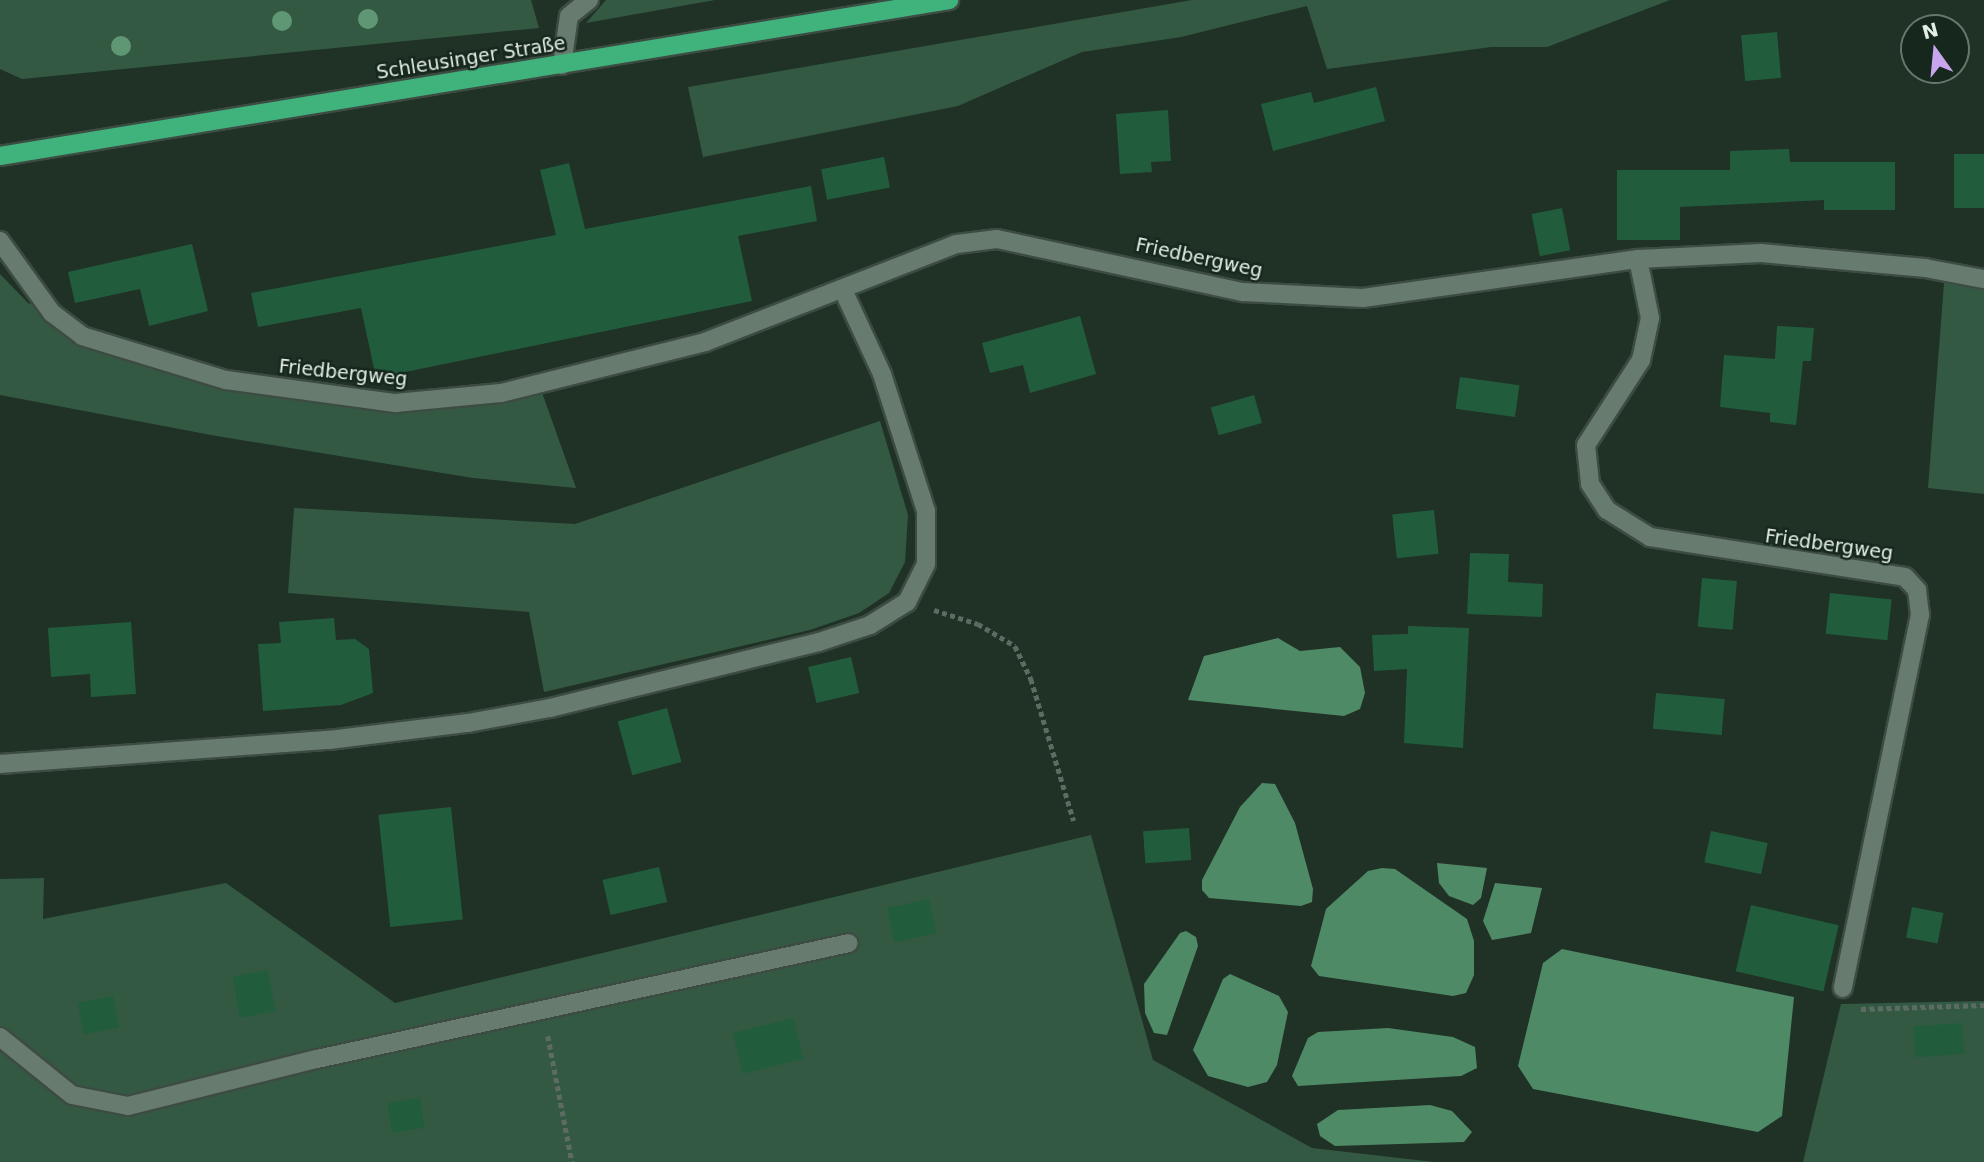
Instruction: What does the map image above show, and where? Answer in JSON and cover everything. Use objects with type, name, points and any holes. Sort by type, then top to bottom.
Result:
[{"type":"main road","name":"Schleusinger Straße","points":[[0,156],[949,0]]},
{"type":"street","points":[[562,65],[569,16],[589,0]]},
{"type":"street","name":"Friedbergweg","points":[[0,241],[52,313],[82,336],[226,380],[395,404],[501,393],[692,345],[843,290],[957,244],[997,239],[1242,292],[1363,298],[1639,259],[1761,253],[1925,268],[1984,279]]},
{"type":"street","name":"Friedbergweg","points":[[1639,259],[1650,318],[1642,360],[1586,445],[1590,484],[1607,510],[1650,537],[1905,577],[1917,590],[1920,615],[1843,988]]},
{"type":"street","points":[[0,764],[328,740],[468,723],[819,642],[870,625],[906,602],[926,564],[926,511],[881,374],[843,290]]},
{"type":"street","points":[[0,1037],[72,1095],[128,1106],[543,1009],[849,943]]},
{"type":"path","points":[[906,602],[978,624],[1015,646],[1031,679],[1074,821]]},
{"type":"path","points":[[1843,988],[1858,1009],[1984,1005]]},
{"type":"path","points":[[543,1009],[572,1162]]},
{"type":"shaded area","points":[[0,0],[531,0],[539,28],[22,79],[0,69]]},
{"type":"shaded area","points":[[606,0],[715,0],[586,23]]},
{"type":"shaded area","points":[[1192,0],[1670,0],[1547,47],[1491,47],[1327,69],[1307,6],[1181,37],[1082,52],[958,106],[703,157],[688,87]]},
{"type":"shaded area","points":[[1945,271],[1984,279],[1984,494],[1928,488]]},
{"type":"shaded area","points":[[0,274],[28,303],[52,313],[82,336],[226,380],[395,403],[539,384],[576,488],[473,478],[211,435],[0,395]]},
{"type":"shaded area","points":[[880,421],[908,515],[905,562],[889,593],[859,613],[810,630],[544,692],[529,612],[288,593],[294,508],[575,524]]},
{"type":"shaded area","points":[[1278,638],[1300,651],[1340,647],[1360,667],[1365,693],[1360,709],[1344,716],[1188,700],[1204,656]]},
{"type":"shaded area","points":[[1262,783],[1275,784],[1295,823],[1313,889],[1312,902],[1301,906],[1209,898],[1202,890],[1202,880],[1240,807]]},
{"type":"shaded area","points":[[1091,835],[1153,1060],[1312,1148],[1434,1162],[0,1162],[0,879],[44,878],[43,919],[226,883],[395,1003]]},
{"type":"shaded area","points":[[1437,863],[1487,868],[1481,898],[1473,905],[1449,896],[1439,883]]},
{"type":"shaded area","points":[[1395,869],[1467,919],[1474,941],[1474,975],[1466,993],[1453,996],[1319,976],[1311,966],[1326,909],[1368,871]]},
{"type":"shaded area","points":[[1495,883],[1542,888],[1531,933],[1492,940],[1483,921]]},
{"type":"shaded area","points":[[1186,931],[1196,937],[1198,946],[1167,1035],[1154,1033],[1145,1013],[1144,984],[1180,933]]},
{"type":"shaded area","points":[[1562,949],[1794,997],[1782,1116],[1758,1132],[1533,1089],[1518,1066],[1543,963]]},
{"type":"shaded area","points":[[1230,974],[1279,996],[1288,1012],[1277,1065],[1267,1082],[1248,1087],[1208,1076],[1193,1050],[1223,979]]},
{"type":"shaded area","points":[[1984,1001],[1984,1162],[1803,1162],[1841,1004]]},
{"type":"shaded area","points":[[1388,1028],[1453,1037],[1475,1047],[1477,1068],[1461,1076],[1298,1086],[1292,1076],[1308,1038],[1318,1032]]},
{"type":"shaded area","points":[[1430,1105],[1452,1111],[1472,1132],[1464,1142],[1335,1146],[1320,1136],[1317,1124],[1338,1110]]},
{"type":"building","points":[[1777,32],[1781,78],[1745,81],[1741,35]]},
{"type":"building","points":[[1376,87],[1385,121],[1273,151],[1261,104],[1311,92],[1314,103]]},
{"type":"building","points":[[1168,110],[1171,161],[1151,162],[1152,172],[1120,174],[1116,114]]},
{"type":"building","points":[[1789,149],[1790,162],[1895,162],[1895,210],[1824,210],[1824,200],[1680,207],[1680,240],[1617,240],[1617,170],[1730,170],[1730,151]]},
{"type":"building","points":[[1954,154],[1984,154],[1984,208],[1954,208]]},
{"type":"building","points":[[884,157],[890,187],[827,200],[821,169]]},
{"type":"building","points":[[569,163],[585,229],[811,186],[817,221],[738,236],[752,301],[376,378],[361,308],[258,327],[251,293],[556,235],[540,170]]},
{"type":"building","points":[[1562,208],[1570,250],[1540,256],[1532,214]]},
{"type":"building","points":[[192,244],[208,311],[149,326],[140,289],[75,303],[68,272]]},
{"type":"building","points":[[1080,316],[1096,374],[1030,393],[1023,365],[990,373],[982,343]]},
{"type":"building","points":[[1777,326],[1814,328],[1811,361],[1803,361],[1796,425],[1770,422],[1770,413],[1720,407],[1724,355],[1775,359]]},
{"type":"building","points":[[1460,377],[1519,385],[1515,417],[1456,409]]},
{"type":"building","points":[[1254,395],[1262,423],[1219,435],[1211,407]]},
{"type":"building","points":[[1434,510],[1439,554],[1397,558],[1392,514]]},
{"type":"building","points":[[1470,553],[1509,554],[1508,582],[1543,584],[1542,617],[1467,614]]},
{"type":"building","points":[[1702,578],[1737,581],[1733,630],[1698,627]]},
{"type":"building","points":[[1830,593],[1892,599],[1887,640],[1826,634]]},
{"type":"building","points":[[334,618],[336,640],[355,639],[369,649],[373,693],[341,705],[263,711],[258,644],[281,643],[279,622]]},
{"type":"building","points":[[131,622],[136,694],[91,697],[90,674],[51,677],[48,628]]},
{"type":"building","points":[[1408,626],[1469,628],[1463,748],[1404,743],[1407,669],[1374,671],[1372,635],[1408,634]]},
{"type":"building","points":[[851,657],[859,693],[816,703],[808,667]]},
{"type":"building","points":[[1656,693],[1725,699],[1722,735],[1653,729]]},
{"type":"building","points":[[667,708],[681,762],[632,775],[618,721]]},
{"type":"building","points":[[451,807],[463,919],[390,927],[378,815]]},
{"type":"building","points":[[1189,828],[1191,860],[1145,863],[1143,831]]},
{"type":"building","points":[[1711,831],[1768,843],[1761,874],[1704,862]]},
{"type":"building","points":[[659,867],[667,902],[611,915],[602,880]]},
{"type":"building","points":[[929,899],[936,933],[894,942],[887,908]]},
{"type":"building","points":[[1751,905],[1839,925],[1823,992],[1736,971]]},
{"type":"building","points":[[1912,907],[1943,913],[1937,944],[1906,937]]},
{"type":"building","points":[[268,970],[275,1011],[240,1018],[233,976]]},
{"type":"building","points":[[113,996],[119,1027],[84,1034],[78,1003]]},
{"type":"building","points":[[793,1018],[803,1059],[743,1074],[733,1033]]},
{"type":"building","points":[[1962,1023],[1964,1054],[1915,1057],[1913,1026]]},
{"type":"building","points":[[420,1098],[425,1128],[392,1133],[387,1103]]}]
